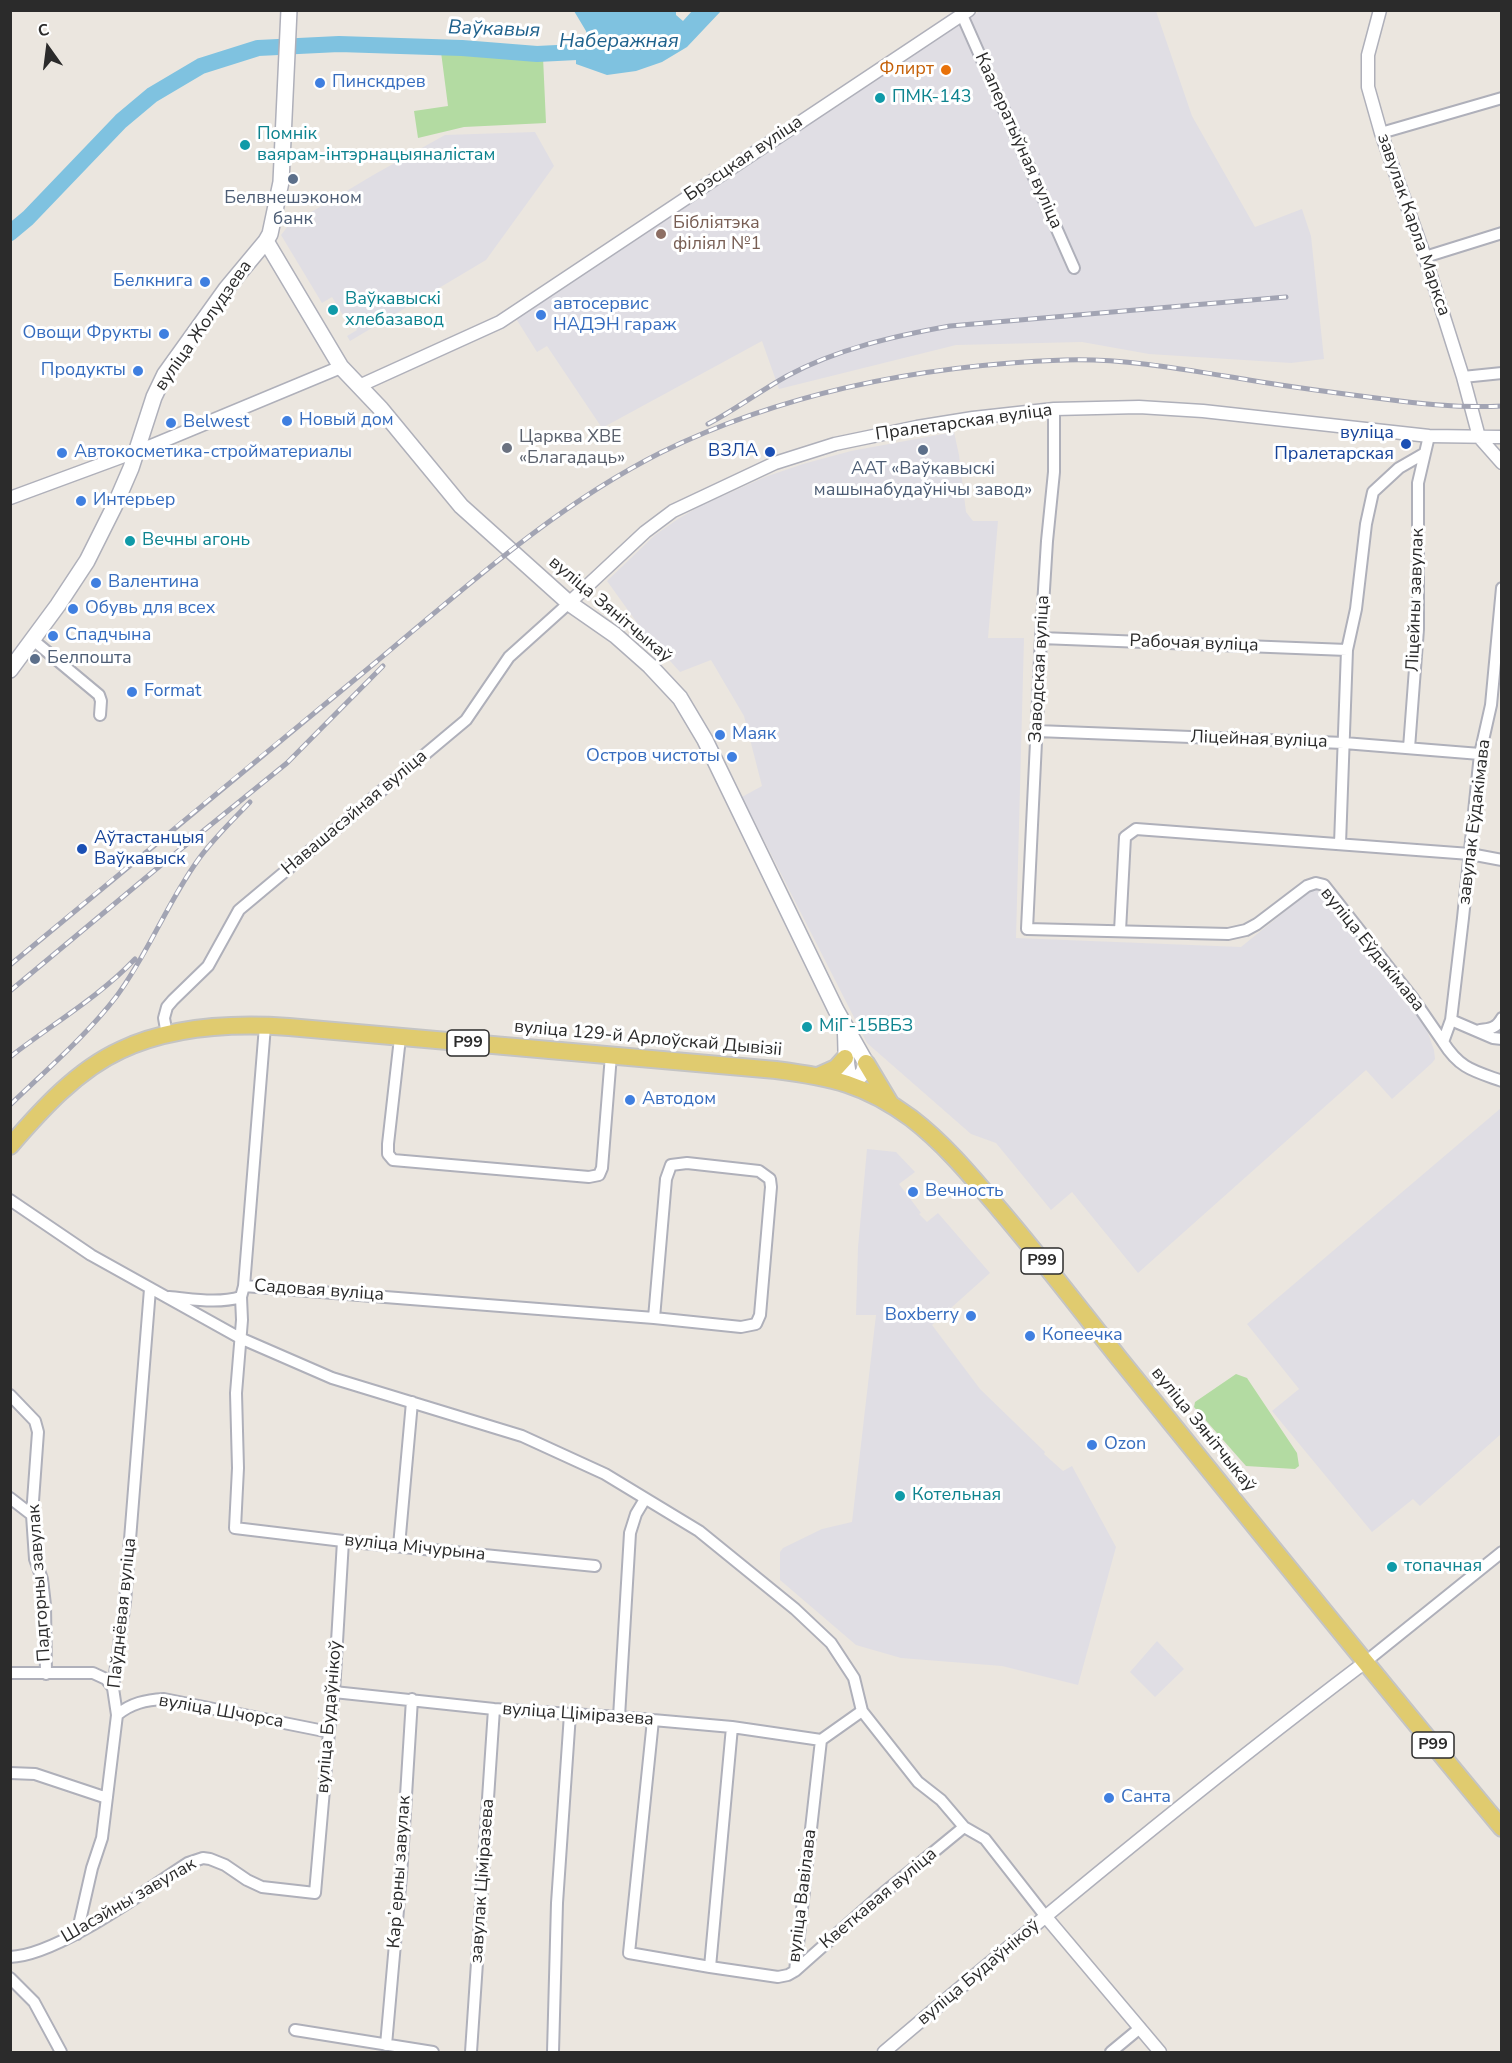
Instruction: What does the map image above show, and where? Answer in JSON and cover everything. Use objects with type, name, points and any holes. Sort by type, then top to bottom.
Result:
[{"type":"main road","name":"вуліца Жолудзева","points":[[10,670],[87,561],[115,506],[138,451],[154,397],[165,374],[226,289],[266,241],[273,226],[281,182],[289,10]]},
{"type":"main road","name":"вуліца Зянітчыкаў","points":[[266,241],[341,367],[387,416],[461,506],[569,603],[615,635],[650,666],[689,711],[845,1027],[866,1063]]},
{"type":"main road","name":"вуліца 129-й Арлоўскай Дывізіі","points":[[10,1146],[78,1077],[121,1050],[166,1035],[224,1026],[265,1026],[611,1055],[818,1076]]},
{"type":"main road","points":[[845,1027],[848,1048],[845,1058],[846,1071],[851,1084],[862,1073],[866,1063]]},
{"type":"main road","points":[[818,1076],[836,1068],[845,1058]]},
{"type":"main road","points":[[866,1063],[891,1104]]},
{"type":"main road","name":"вуліца Зянітчыкаў","points":[[818,1076],[851,1084],[891,1104],[927,1130],[964,1167],[1032,1248],[1364,1663],[1502,1828]]},
{"type":"street","name":"завулак Карла Маркса","points":[[1380,10],[1368,55],[1368,87],[1381,133],[1425,257],[1463,377],[1479,438]]},
{"type":"street","name":"Кааператыўная вуліца","points":[[965,13],[1074,268]]},
{"type":"street","name":"Брэсцкая вуліца","points":[[359,386],[500,322],[965,13]]},
{"type":"street","points":[[1381,133],[1502,99]]},
{"type":"street","points":[[1425,257],[1502,233]]},
{"type":"street","points":[[10,498],[138,451],[341,367]]},
{"type":"street","points":[[1463,377],[1502,373]]},
{"type":"street","name":"Пралетарская вуліца","points":[[569,603],[645,532],[673,511],[775,464],[835,444],[917,427],[1054,409],[1139,407],[1203,411],[1429,436],[1502,437]]},
{"type":"street","name":"Заводская вуліца","points":[[1027,929],[1041,638],[1054,472],[1054,409]]},
{"type":"street","name":"Ліцейны завулак","points":[[1409,748],[1418,629],[1418,483],[1429,436]]},
{"type":"street","points":[[1479,438],[1502,462]]},
{"type":"street","points":[[1340,844],[1347,650],[1356,609],[1366,524],[1373,492],[1399,468],[1425,453]]},
{"type":"street","name":"завулак Еўдакімава","points":[[1451,1020],[1480,754],[1491,705],[1502,588]]},
{"type":"street","name":"Навашасэйная вуліца","points":[[166,1035],[164,1018],[167,1007],[208,966],[239,910],[466,720],[509,657],[569,603]]},
{"type":"street","name":"Рабочая вуліца","points":[[1041,638],[1347,650]]},
{"type":"street","points":[[33,640],[99,695],[100,715]]},
{"type":"street","name":"Ліцейная вуліца","points":[[1038,731],[1344,743],[1480,754]]},
{"type":"street","points":[[1120,931],[1125,837],[1136,829],[1470,854],[1502,860]]},
{"type":"street","name":"вуліца Еўдакімава","points":[[1027,929],[1228,934],[1257,924],[1307,886],[1316,883],[1324,885],[1405,987],[1443,1042]]},
{"type":"street","points":[[1479,1030],[1492,1029],[1502,1018]]},
{"type":"street","points":[[1502,1039],[1493,1038],[1479,1030],[1451,1020],[1443,1042],[1465,1068],[1502,1081]]},
{"type":"street","name":"Садовая вуліца","points":[[265,1026],[244,1286],[654,1318],[741,1327],[756,1324],[760,1315],[770,1179],[759,1171],[687,1163],[671,1165],[666,1179],[654,1318]]},
{"type":"street","points":[[400,1038],[388,1144],[388,1154],[393,1160],[577,1176],[599,1175],[602,1168],[611,1055]]},
{"type":"street","points":[[10,1200],[92,1255],[240,1338],[332,1378],[522,1436],[605,1474],[699,1531],[795,1609],[831,1643],[854,1678],[862,1711],[918,1782],[941,1800],[964,1827],[985,1839],[1046,1917],[1160,2052]]},
{"type":"street","points":[[240,1338],[241,1297],[244,1286]]},
{"type":"street","name":"Паўднёвая вуліца","points":[[77,1934],[92,1868],[102,1838],[117,1715],[113,1688],[125,1602],[150,1289]]},
{"type":"street","points":[[163,1296],[213,1301],[241,1297]]},
{"type":"street","name":"вуліца Мічурына","points":[[240,1338],[236,1393],[238,1468],[235,1528],[595,1566]]},
{"type":"street","name":"Падгорны завулак","points":[[10,1395],[35,1421],[38,1432],[32,1515],[35,1559],[42,1579],[45,1605],[46,1674]]},
{"type":"street","points":[[399,1546],[412,1402]]},
{"type":"street","points":[[10,1498],[32,1515]]},
{"type":"street","points":[[619,1717],[630,1533],[636,1514],[645,1499]]},
{"type":"street","name":"вуліца Будаўнікоў","points":[[315,1893],[334,1692],[344,1541]]},
{"type":"street","points":[[1364,1663],[1502,1552]]},
{"type":"street","name":"вуліца Будаўнікоў","points":[[884,2052],[1241,1757],[1364,1663]]},
{"type":"street","points":[[10,1673],[93,1673],[106,1679],[113,1688]]},
{"type":"street","name":"вуліца Ціміразева","points":[[334,1692],[494,1709],[732,1727],[821,1740]]},
{"type":"street","name":"вуліца Шчорса","points":[[117,1715],[126,1707],[147,1700],[164,1699],[329,1732]]},
{"type":"street","name":"Карʼерны завулак","points":[[386,2045],[401,1876],[412,1700]]},
{"type":"street","name":"завулак Ціміразева","points":[[471,2052],[494,1709]]},
{"type":"street","points":[[821,1740],[862,1711]]},
{"type":"street","points":[[553,2052],[557,1903],[570,1714]]},
{"type":"street","name":"вуліца Вавілава","points":[[653,1720],[629,1953],[778,1977],[795,1971],[821,1740]]},
{"type":"street","points":[[710,1967],[732,1727]]},
{"type":"street","points":[[10,1773],[34,1774],[107,1798]]},
{"type":"street","name":"Кветкавая вуліца","points":[[795,1971],[875,1900],[964,1827]]},
{"type":"street","name":"Шасэйны завулак","points":[[10,1957],[21,1956],[77,1934],[188,1863],[203,1858],[225,1865],[262,1887],[315,1893]]},
{"type":"street","points":[[10,1978],[34,2002],[61,2052]]},
{"type":"street","points":[[1111,2052],[1140,2028]]},
{"type":"street","points":[[295,2030],[433,2052]]},
{"type":"shaded area","points":[[980,11],[1156,11],[1192,116],[1255,227],[1302,209],[1311,236],[1324,359],[1291,363],[1149,354],[1082,342],[956,345],[779,389],[762,341],[602,428],[547,346],[537,352],[515,317]]},
{"type":"shaded area","name":"Ваўкавыскі хлебазавод","points":[[535,132],[554,166],[486,260],[350,341],[347,336],[357,330],[354,323],[349,325],[332,297],[322,303],[281,235],[288,226],[445,135]]},
{"type":"shaded area","name":"ААТ «Ваўкавыскі машынабудаўнічы завод»","points":[[954,432],[966,512],[973,521],[998,521],[988,638],[1024,638],[1016,938],[1241,947],[1315,887],[1418,1012],[1423,1019],[1434,1050],[1435,1059],[1432,1063],[1392,1099],[1366,1070],[1138,1273],[1072,1192],[1051,1210],[996,1143],[971,1134],[867,1043],[742,797],[762,786],[744,716],[711,660],[680,672],[643,636],[638,624],[607,581],[655,535],[678,519],[700,506],[765,477],[851,451]]},
{"type":"shaded area","points":[[1501,1108],[1501,1434],[1420,1506],[1413,1499],[1372,1532],[1272,1411],[1299,1389],[1247,1324]]},
{"type":"shaded area","points":[[867,1149],[896,1152],[915,1172],[899,1184],[921,1213],[919,1214],[927,1222],[938,1213],[990,1273],[932,1325],[980,1389],[1045,1452],[1044,1454],[1063,1471],[1072,1466],[1116,1547],[1078,1685],[1002,1666],[901,1658],[856,1645],[780,1580],[780,1552],[783,1548],[822,1529],[852,1522],[876,1315],[856,1315],[858,1247]]},
{"type":"shaded area","points":[[1157,1641],[1184,1669],[1155,1697],[1130,1672]]},
{"type":"green space","points":[[441,52],[543,57],[546,123],[464,127],[418,138],[414,111],[448,106]]},
{"type":"green space","points":[[1236,1374],[1247,1378],[1297,1453],[1299,1466],[1295,1469],[1246,1466],[1194,1407],[1195,1402]]},
{"type":"water","name":"Наберажная","points":[[574,11],[676,11],[676,15],[683,21],[692,11],[721,11],[687,47],[662,62],[636,71],[607,75],[576,64],[576,45],[588,39]]},
{"type":"waterway","name":"Ваўкавыя","points":[[10,233],[28,218],[121,121],[152,95],[201,66],[258,48],[339,44],[462,48],[537,54],[597,51]]},
{"type":"railway","points":[[708,424],[806,367],[846,351],[908,334],[950,326],[1286,297]]},
{"type":"railway","points":[[10,965],[513,548],[585,496],[623,473],[662,452],[758,413],[808,397],[909,375],[1012,363],[1064,360],[1110,361],[1157,366],[1419,403],[1502,406]]},
{"type":"railway","points":[[10,991],[287,763],[383,666]]},
{"type":"railway","points":[[10,1105],[79,1039],[116,997],[138,964],[187,876],[216,837],[250,802]]},
{"type":"railway","points":[[10,1057],[106,986],[135,959]]},
{"type":"place","name":"Флирт","points":[[946,70]]},
{"type":"place","name":"Пинскдрев","points":[[320,83]]},
{"type":"place","name":"ПМК-143","points":[[880,98]]},
{"type":"place","name":"Помнік ваярам-інтэрнацыяналістам","points":[[245,145]]},
{"type":"place","name":"Белвнешэконом банк","points":[[293,179]]},
{"type":"place","name":"Бібліятэка філіял №1","points":[[661,234]]},
{"type":"place","name":"Белкнига","points":[[205,282]]},
{"type":"place","name":"Ваўкавыскі хлебазавод","points":[[333,310]]},
{"type":"place","name":"автосервис НАДЭН гараж","points":[[541,315]]},
{"type":"place","name":"Овощи Фрукты","points":[[164,334]]},
{"type":"place","name":"Продукты","points":[[138,371]]},
{"type":"place","name":"Новый дом","points":[[287,421]]},
{"type":"place","name":"Belwest","points":[[171,423]]},
{"type":"place","name":"вуліца Пралетарская","points":[[1406,444]]},
{"type":"place","name":"Царква ХВЕ «Благадаць»","points":[[507,448]]},
{"type":"place","name":"ААТ «Ваўкавыскі машынабудаўнічы завод»","points":[[923,450]]},
{"type":"place","name":"ВЗЛА","points":[[770,452]]},
{"type":"place","name":"Автокосметика-стройматериалы","points":[[62,453]]},
{"type":"place","name":"Интерьер","points":[[81,501]]},
{"type":"place","name":"Вечны агонь","points":[[130,541]]},
{"type":"place","name":"Валентина","points":[[96,583]]},
{"type":"place","name":"Обувь для всех","points":[[73,609]]},
{"type":"place","name":"Спадчына","points":[[53,636]]},
{"type":"place","name":"Белпошта","points":[[35,659]]},
{"type":"place","name":"Format","points":[[132,692]]},
{"type":"place","name":"Маяк","points":[[720,735]]},
{"type":"place","name":"Остров чистоты","points":[[732,757]]},
{"type":"place","name":"Аўтастанцыя Ваўкавыск","points":[[82,849]]},
{"type":"place","name":"МіГ-15ВБЗ","points":[[807,1027]]},
{"type":"place","name":"Автодом","points":[[630,1100]]},
{"type":"place","name":"Вечность","points":[[913,1192]]},
{"type":"place","name":"Boxberry","points":[[971,1316]]},
{"type":"place","name":"Копеечка","points":[[1030,1336]]},
{"type":"place","name":"Ozon","points":[[1092,1445]]},
{"type":"place","name":"Котельная","points":[[900,1496]]},
{"type":"place","name":"топачная","points":[[1392,1567]]},
{"type":"place","name":"Санта","points":[[1109,1798]]}]
